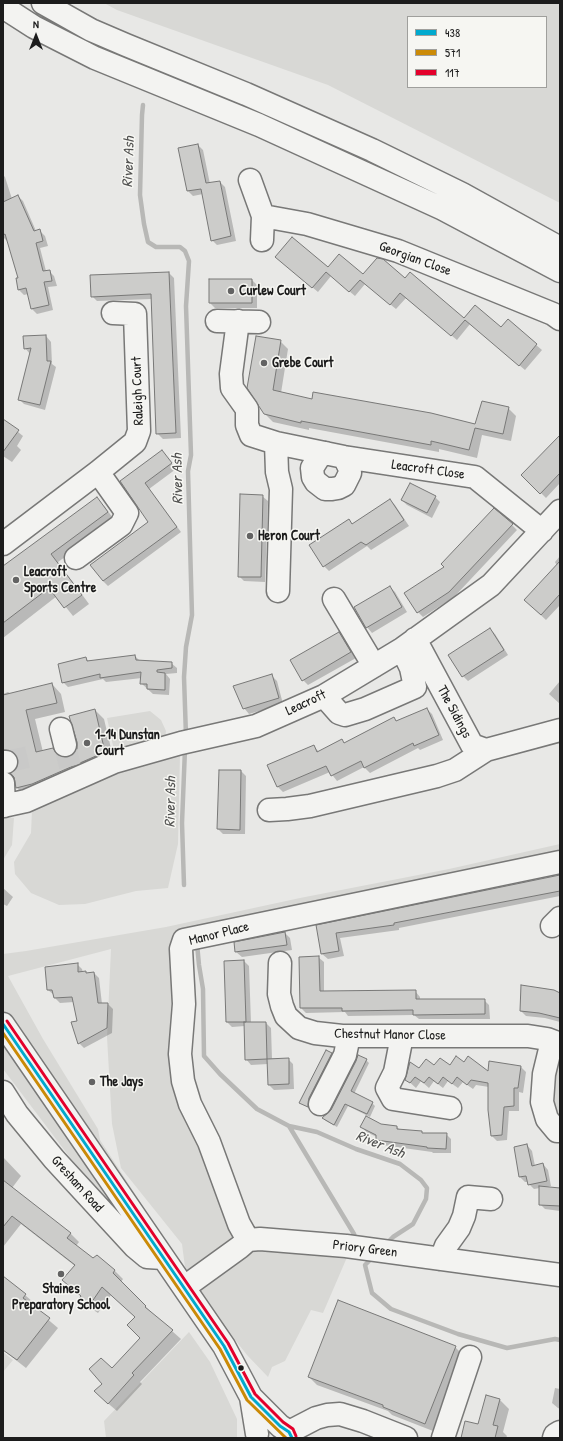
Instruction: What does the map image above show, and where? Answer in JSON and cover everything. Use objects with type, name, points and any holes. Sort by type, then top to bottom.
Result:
[{"type":"main road","points":[[43,3],[91,30],[246,94],[372,150],[462,194],[560,248]]},
{"type":"main road","points":[[3,7],[34,27],[95,58],[259,124],[443,209],[560,270]]},
{"type":"main road","points":[[250,180],[263,216],[262,240]]},
{"type":"main road","name":"Georgian Close","points":[[263,216],[307,224],[398,251],[553,314],[560,319]]},
{"type":"main road","name":"Raleigh Court","points":[[3,544],[135,442],[139,431],[136,314],[113,313]]},
{"type":"main road","name":"Leacroft Close","points":[[238,321],[231,374],[232,388],[247,409],[247,425],[251,435],[276,444],[334,455],[475,477],[542,531]]},
{"type":"main road","points":[[276,444],[277,472],[281,489],[288,559],[278,586]]},
{"type":"main road","points":[[76,558],[121,525],[127,513],[98,472]]},
{"type":"main road","name":"Leacroft","points":[[3,783],[4,806],[26,801],[73,776],[114,762],[186,742],[256,726],[324,696],[408,644],[491,584],[560,512]]},
{"type":"main road","points":[[334,599],[374,666]]},
{"type":"main road","points":[[324,696],[339,713],[345,715],[365,709],[415,687],[408,644]]},
{"type":"main road","name":"The Sidings","points":[[408,644],[472,745],[486,750],[560,730]]},
{"type":"main road","points":[[269,810],[288,810],[310,806],[437,776],[455,770],[486,750]]},
{"type":"main road","name":"Manor Place","points":[[248,1240],[239,1224],[209,1142],[190,1104],[183,1081],[180,1054],[184,1004],[181,950],[184,940],[560,862]]},
{"type":"main road","name":"Chestnut Manor Close","points":[[280,963],[279,994],[286,1016],[300,1028],[315,1033],[349,1036],[528,1036],[556,1042],[544,1074],[542,1102],[547,1118],[557,1131],[560,1131]]},
{"type":"main road","points":[[3,1024],[224,1346],[251,1397],[287,1432]]},
{"type":"main road","points":[[320,1104],[345,1055],[349,1036]]},
{"type":"main road","points":[[402,1036],[395,1072],[387,1088],[393,1099],[450,1108]]},
{"type":"main road","name":"Gresham Road","points":[[3,1092],[17,1114],[54,1159],[135,1247],[147,1257],[163,1258]]},
{"type":"main road","points":[[441,1259],[446,1246],[459,1228],[464,1216],[468,1197],[491,1199]]},
{"type":"main road","points":[[185,1288],[248,1240]]},
{"type":"main road","name":"Priory Green","points":[[248,1240],[282,1240],[346,1246],[560,1275]]},
{"type":"main road","points":[[443,1438],[470,1357]]},
{"type":"main road","points":[[251,1397],[257,1436],[269,1428],[287,1432],[316,1418],[340,1414],[363,1421],[406,1438]]},
{"type":"main road","points":[[554,1438],[560,1432]]},
{"type":"shaded area","points":[[104,3],[560,3],[560,203],[328,85],[117,10]]},
{"type":"shaded area","points":[[150,711],[161,720],[166,731],[165,738],[115,755],[107,718]]},
{"type":"shaded area","points":[[180,755],[178,844],[168,888],[136,891],[85,904],[59,905],[31,893],[15,874],[14,862],[31,833],[32,810],[69,791],[158,759]]},
{"type":"shaded area","points":[[3,816],[14,818],[12,845],[3,860]]},
{"type":"shaded area","points":[[560,844],[560,854],[175,941],[169,960],[173,993],[170,1040],[177,1101],[209,1162],[243,1240],[186,1275],[182,1244],[121,1168],[112,1124],[107,1037],[111,949],[8,976],[43,1039],[98,1129],[100,1140],[141,1203],[118,1221],[3,1069],[3,954],[166,927],[300,898],[449,869]]},
{"type":"shaded area","points":[[555,1063],[560,1063],[560,1126],[551,1119]]},
{"type":"shaded area","points":[[273,1244],[348,1255],[323,1313],[311,1310],[285,1361],[272,1367],[268,1377],[247,1355],[195,1289],[249,1252]]},
{"type":"shaded area","points":[[189,1332],[210,1362],[237,1419],[237,1438],[106,1438],[104,1421]]},
{"type":"shaded area","points":[[3,1352],[13,1360],[3,1372]]},
{"type":"building","points":[[198,144],[206,183],[220,181],[231,236],[211,241],[201,189],[187,191],[178,148]]},
{"type":"building","points":[[18,195],[34,231],[40,229],[43,241],[36,243],[43,271],[50,270],[52,281],[44,282],[49,305],[31,309],[26,288],[18,290],[16,278],[18,278],[5,234],[3,235],[3,202]]},
{"type":"building","points":[[292,237],[328,267],[339,254],[363,274],[377,258],[383,259],[405,278],[410,272],[464,318],[475,305],[501,327],[508,319],[537,344],[519,366],[465,320],[451,336],[400,293],[390,305],[360,280],[349,292],[326,272],[312,288],[275,257]]},
{"type":"building","points":[[169,272],[176,433],[156,434],[151,294],[91,297],[90,275]]},
{"type":"building","name":"Curlew Court","points":[[209,279],[252,279],[252,303],[209,303]]},
{"type":"building","points":[[46,335],[47,361],[51,361],[40,405],[18,400],[31,348],[24,349],[23,336]]},
{"type":"building","points":[[256,336],[281,340],[273,390],[312,399],[313,392],[431,413],[475,424],[482,401],[509,407],[503,434],[475,428],[469,450],[431,441],[431,445],[301,421],[301,423],[264,414],[247,388]]},
{"type":"building","points":[[3,419],[19,430],[3,452]]},
{"type":"building","points":[[560,435],[560,473],[540,494],[521,475]]},
{"type":"building","points":[[162,450],[172,463],[145,483],[177,527],[103,581],[90,565],[148,522],[120,481]]},
{"type":"building","points":[[410,483],[436,496],[427,513],[401,500]]},
{"type":"building","name":"Heron Court","points":[[240,494],[263,495],[261,577],[238,577]]},
{"type":"building","points":[[97,497],[108,512],[51,554],[82,595],[64,608],[49,588],[3,623],[3,566]]},
{"type":"building","points":[[390,499],[404,520],[366,545],[361,542],[323,567],[309,545],[349,519],[352,524]]},
{"type":"building","points":[[494,508],[513,524],[449,592],[417,613],[404,593],[444,567],[441,564]]},
{"type":"building","points":[[560,561],[560,594],[541,615],[524,600]]},
{"type":"building","points":[[390,586],[402,607],[366,628],[354,607]]},
{"type":"building","points":[[490,628],[504,650],[462,677],[448,655]]},
{"type":"building","points":[[339,632],[351,652],[302,681],[290,660]]},
{"type":"building","points":[[135,655],[136,660],[172,662],[172,668],[157,670],[157,672],[165,673],[165,690],[147,689],[147,684],[140,684],[141,672],[100,678],[100,674],[62,683],[58,664],[86,657],[87,661]]},
{"type":"building","points":[[272,674],[279,698],[243,709],[233,686]]},
{"type":"building","points":[[52,683],[57,703],[26,710],[36,752],[53,748],[61,757],[68,757],[73,754],[77,749],[77,742],[69,716],[95,709],[105,752],[32,784],[16,788],[14,777],[10,773],[17,768],[17,756],[12,751],[3,750],[3,695]]},
{"type":"building","points":[[427,708],[439,735],[414,746],[413,743],[364,768],[361,761],[331,776],[326,766],[277,787],[267,765],[314,745],[317,752],[342,739],[344,743],[394,717],[396,721]]},
{"type":"building","points":[[219,770],[241,770],[240,830],[217,829]]},
{"type":"building","points":[[560,875],[560,891],[394,923],[394,925],[336,933],[339,951],[321,954],[316,925]]},
{"type":"building","points":[[285,932],[287,945],[235,952],[234,942]]},
{"type":"building","points":[[319,956],[320,991],[416,990],[416,999],[485,999],[485,1014],[413,1015],[413,1010],[342,1011],[342,1008],[300,1008],[299,957]]},
{"type":"building","points":[[244,960],[246,1022],[226,1022],[224,961]]},
{"type":"building","points":[[78,963],[78,972],[94,972],[98,1003],[108,1003],[107,1028],[78,1044],[71,1022],[77,1021],[72,997],[54,998],[52,990],[47,990],[45,967]]},
{"type":"building","points":[[521,985],[554,990],[560,993],[560,1018],[539,1013],[520,1011]]},
{"type":"building","points":[[244,1022],[266,1022],[267,1059],[245,1060]]},
{"type":"building","points":[[326,1050],[332,1053],[309,1098],[308,1107],[299,1103]]},
{"type":"building","points":[[358,1055],[367,1059],[351,1091],[373,1102],[367,1114],[345,1104],[334,1125],[322,1118],[331,1110]]},
{"type":"building","points":[[456,1056],[464,1062],[468,1056],[488,1071],[489,1061],[521,1066],[518,1088],[514,1088],[514,1106],[504,1107],[502,1135],[491,1136],[488,1110],[488,1083],[471,1080],[467,1085],[457,1077],[452,1084],[443,1077],[438,1084],[429,1077],[424,1083],[415,1077],[410,1083],[405,1080],[410,1062],[419,1068],[426,1059],[434,1065],[440,1058],[450,1065]]},
{"type":"building","points":[[289,1058],[289,1084],[268,1085],[267,1059]]},
{"type":"building","points":[[366,1116],[381,1124],[397,1126],[397,1129],[422,1131],[422,1133],[447,1133],[446,1149],[427,1148],[376,1140],[376,1135],[360,1127]]},
{"type":"building","points":[[527,1144],[532,1166],[543,1163],[547,1181],[528,1185],[526,1176],[519,1177],[514,1147]]},
{"type":"building","points":[[3,1180],[71,1233],[67,1238],[93,1258],[97,1255],[115,1270],[113,1273],[146,1306],[145,1307],[173,1330],[132,1373],[134,1375],[108,1404],[94,1391],[102,1384],[89,1369],[101,1358],[112,1368],[140,1338],[127,1325],[135,1317],[102,1287],[89,1306],[79,1299],[81,1296],[62,1280],[75,1265],[12,1216],[3,1227]]},
{"type":"building","points":[[539,1186],[560,1188],[560,1206],[539,1205]]},
{"type":"building","points":[[3,1276],[26,1294],[23,1298],[50,1318],[17,1360],[3,1350]]},
{"type":"building","points":[[338,1300],[456,1346],[425,1424],[383,1407],[383,1405],[308,1377]]},
{"type":"building","points":[[486,1395],[500,1399],[493,1425],[498,1426],[495,1438],[461,1438],[465,1421],[478,1424]]},
{"type":"waterway","name":"River Ash","points":[[143,105],[140,195],[148,242],[156,247],[180,247],[185,251],[189,261],[186,306],[191,455],[188,471],[192,615],[186,647],[184,677],[186,736]]},
{"type":"waterway","name":"River Ash","points":[[184,885],[182,823],[185,749]]},
{"type":"waterway","name":"River Ash","points":[[197,944],[203,989],[204,1056],[220,1074],[257,1109],[289,1126],[317,1132],[356,1149],[400,1164],[421,1180],[427,1188],[426,1199],[413,1224],[393,1237],[385,1245]]},
{"type":"waterway","name":"River Ash","points":[[289,1126],[354,1234],[357,1242]]},
{"type":"waterway","name":"River Ash","points":[[374,1256],[365,1265],[372,1293],[391,1309],[458,1334],[507,1348],[555,1339],[560,1340]]},
{"type":"tunnel","points":[[65,745],[71,771]]},
{"type":"tunnel","points":[[6,762],[28,757]]},
{"type":"transit line","name":"117","points":[[7,1021],[228,1343],[255,1394],[283,1422],[293,1429],[296,1436]]},
{"type":"transit line","name":"438","points":[[3,1024],[224,1346],[251,1397],[280,1426],[289,1432],[292,1438]]},
{"type":"transit line","name":"571","points":[[3,1033],[220,1349],[247,1400],[286,1438]]},
{"type":"place","name":"Curlew Court","points":[[231,291]]},
{"type":"place","name":"Grebe Court","points":[[264,363]]},
{"type":"place","name":"Heron Court","points":[[250,536]]},
{"type":"place","name":"Leacroft Sports Centre","points":[[16,580]]},
{"type":"place","name":"1-14 Dunstan Court","points":[[87,743]]},
{"type":"place","name":"The Jays","points":[[92,1082]]},
{"type":"place","name":"Staines Preparatory School","points":[[61,1274]]}]
